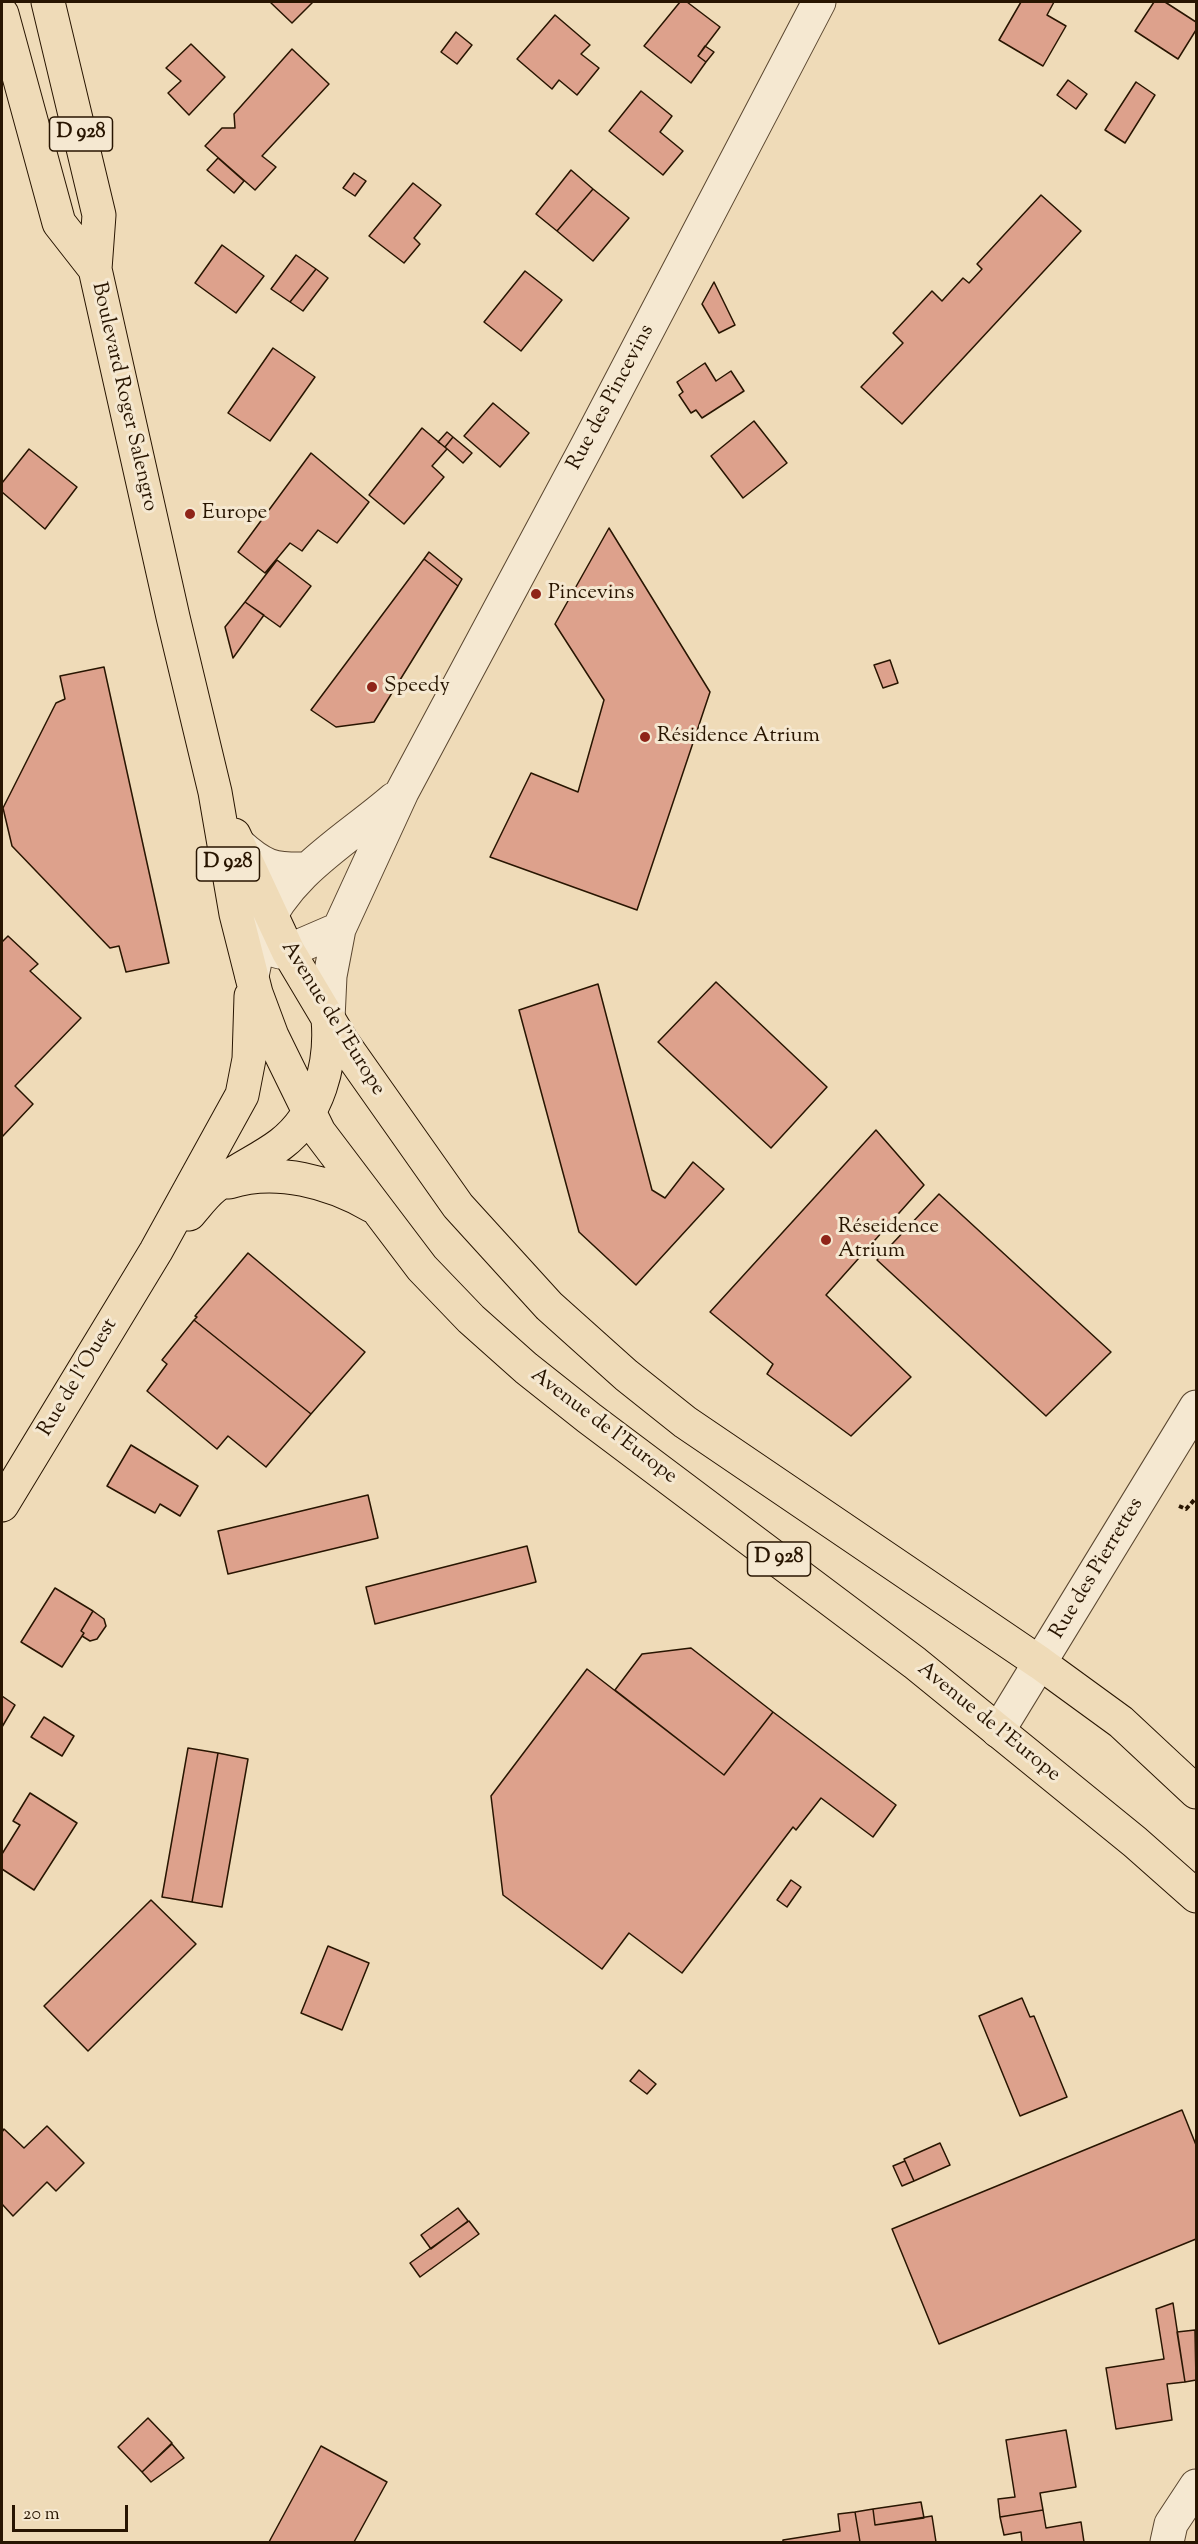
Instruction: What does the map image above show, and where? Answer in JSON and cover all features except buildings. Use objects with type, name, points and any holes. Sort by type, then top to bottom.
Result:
[{"type":"main road","name":"D 928","points":[[48,2],[99,215],[95,269]]},
{"type":"main road","name":"Boulevard Roger Salengro","points":[[4,20],[59,223],[95,269],[170,606],[215,792]]},
{"type":"main road","name":"Avenue de l'Europe","points":[[215,792],[271,915],[260,952]]},
{"type":"main road","name":"Avenue de l'Europe","points":[[215,792],[260,952],[272,1036],[308,1094],[330,1148],[422,1268],[471,1319],[526,1368],[915,1663],[1135,1842],[1197,1896]]},
{"type":"main road","name":"Avenue de l'Europe","points":[[260,952],[328,1019],[393,1117],[458,1206],[549,1306],[626,1375],[720,1446],[1040,1663],[1121,1722],[1197,1792]]},
{"type":"main road","points":[[156,1251],[242,1095],[249,1059],[260,952]]},
{"type":"main road","points":[[156,1251],[213,1188],[283,1143],[308,1094],[328,1063],[328,1019]]},
{"type":"main road","points":[[242,1095],[275,1084],[308,1094],[342,1089],[363,1097],[393,1117]]},
{"type":"main road","points":[[213,1188],[237,1180],[262,1176],[288,1178],[339,1190],[376,1208]]},
{"type":"main road","name":"Rue de l'Ouest","points":[[2,1505],[156,1251]]},
{"type":"street","name":"Rue des Pincevins","points":[[328,1019],[330,976],[339,929],[402,792],[587,446],[819,2]]},
{"type":"street","points":[[2,63],[4,20]]},
{"type":"street","points":[[271,915],[307,869],[402,792]]},
{"type":"street","points":[[238,844],[262,864],[273,868],[307,869]]},
{"type":"street","points":[[260,952],[339,929]]},
{"type":"street","name":"Rue des Pierrettes","points":[[998,1731],[1197,1407]]},
{"type":"street","points":[[1167,2542],[1171,2524],[1197,2486]]},
{"type":"place","name":"Europe","points":[[190,514]]},
{"type":"place","name":"Pincevins","points":[[536,594]]},
{"type":"place","name":"Speedy","points":[[372,687]]},
{"type":"place","name":"Résidence Atrium","points":[[645,737]]},
{"type":"place","name":"Réseidence Atrium","points":[[826,1240]]}]
